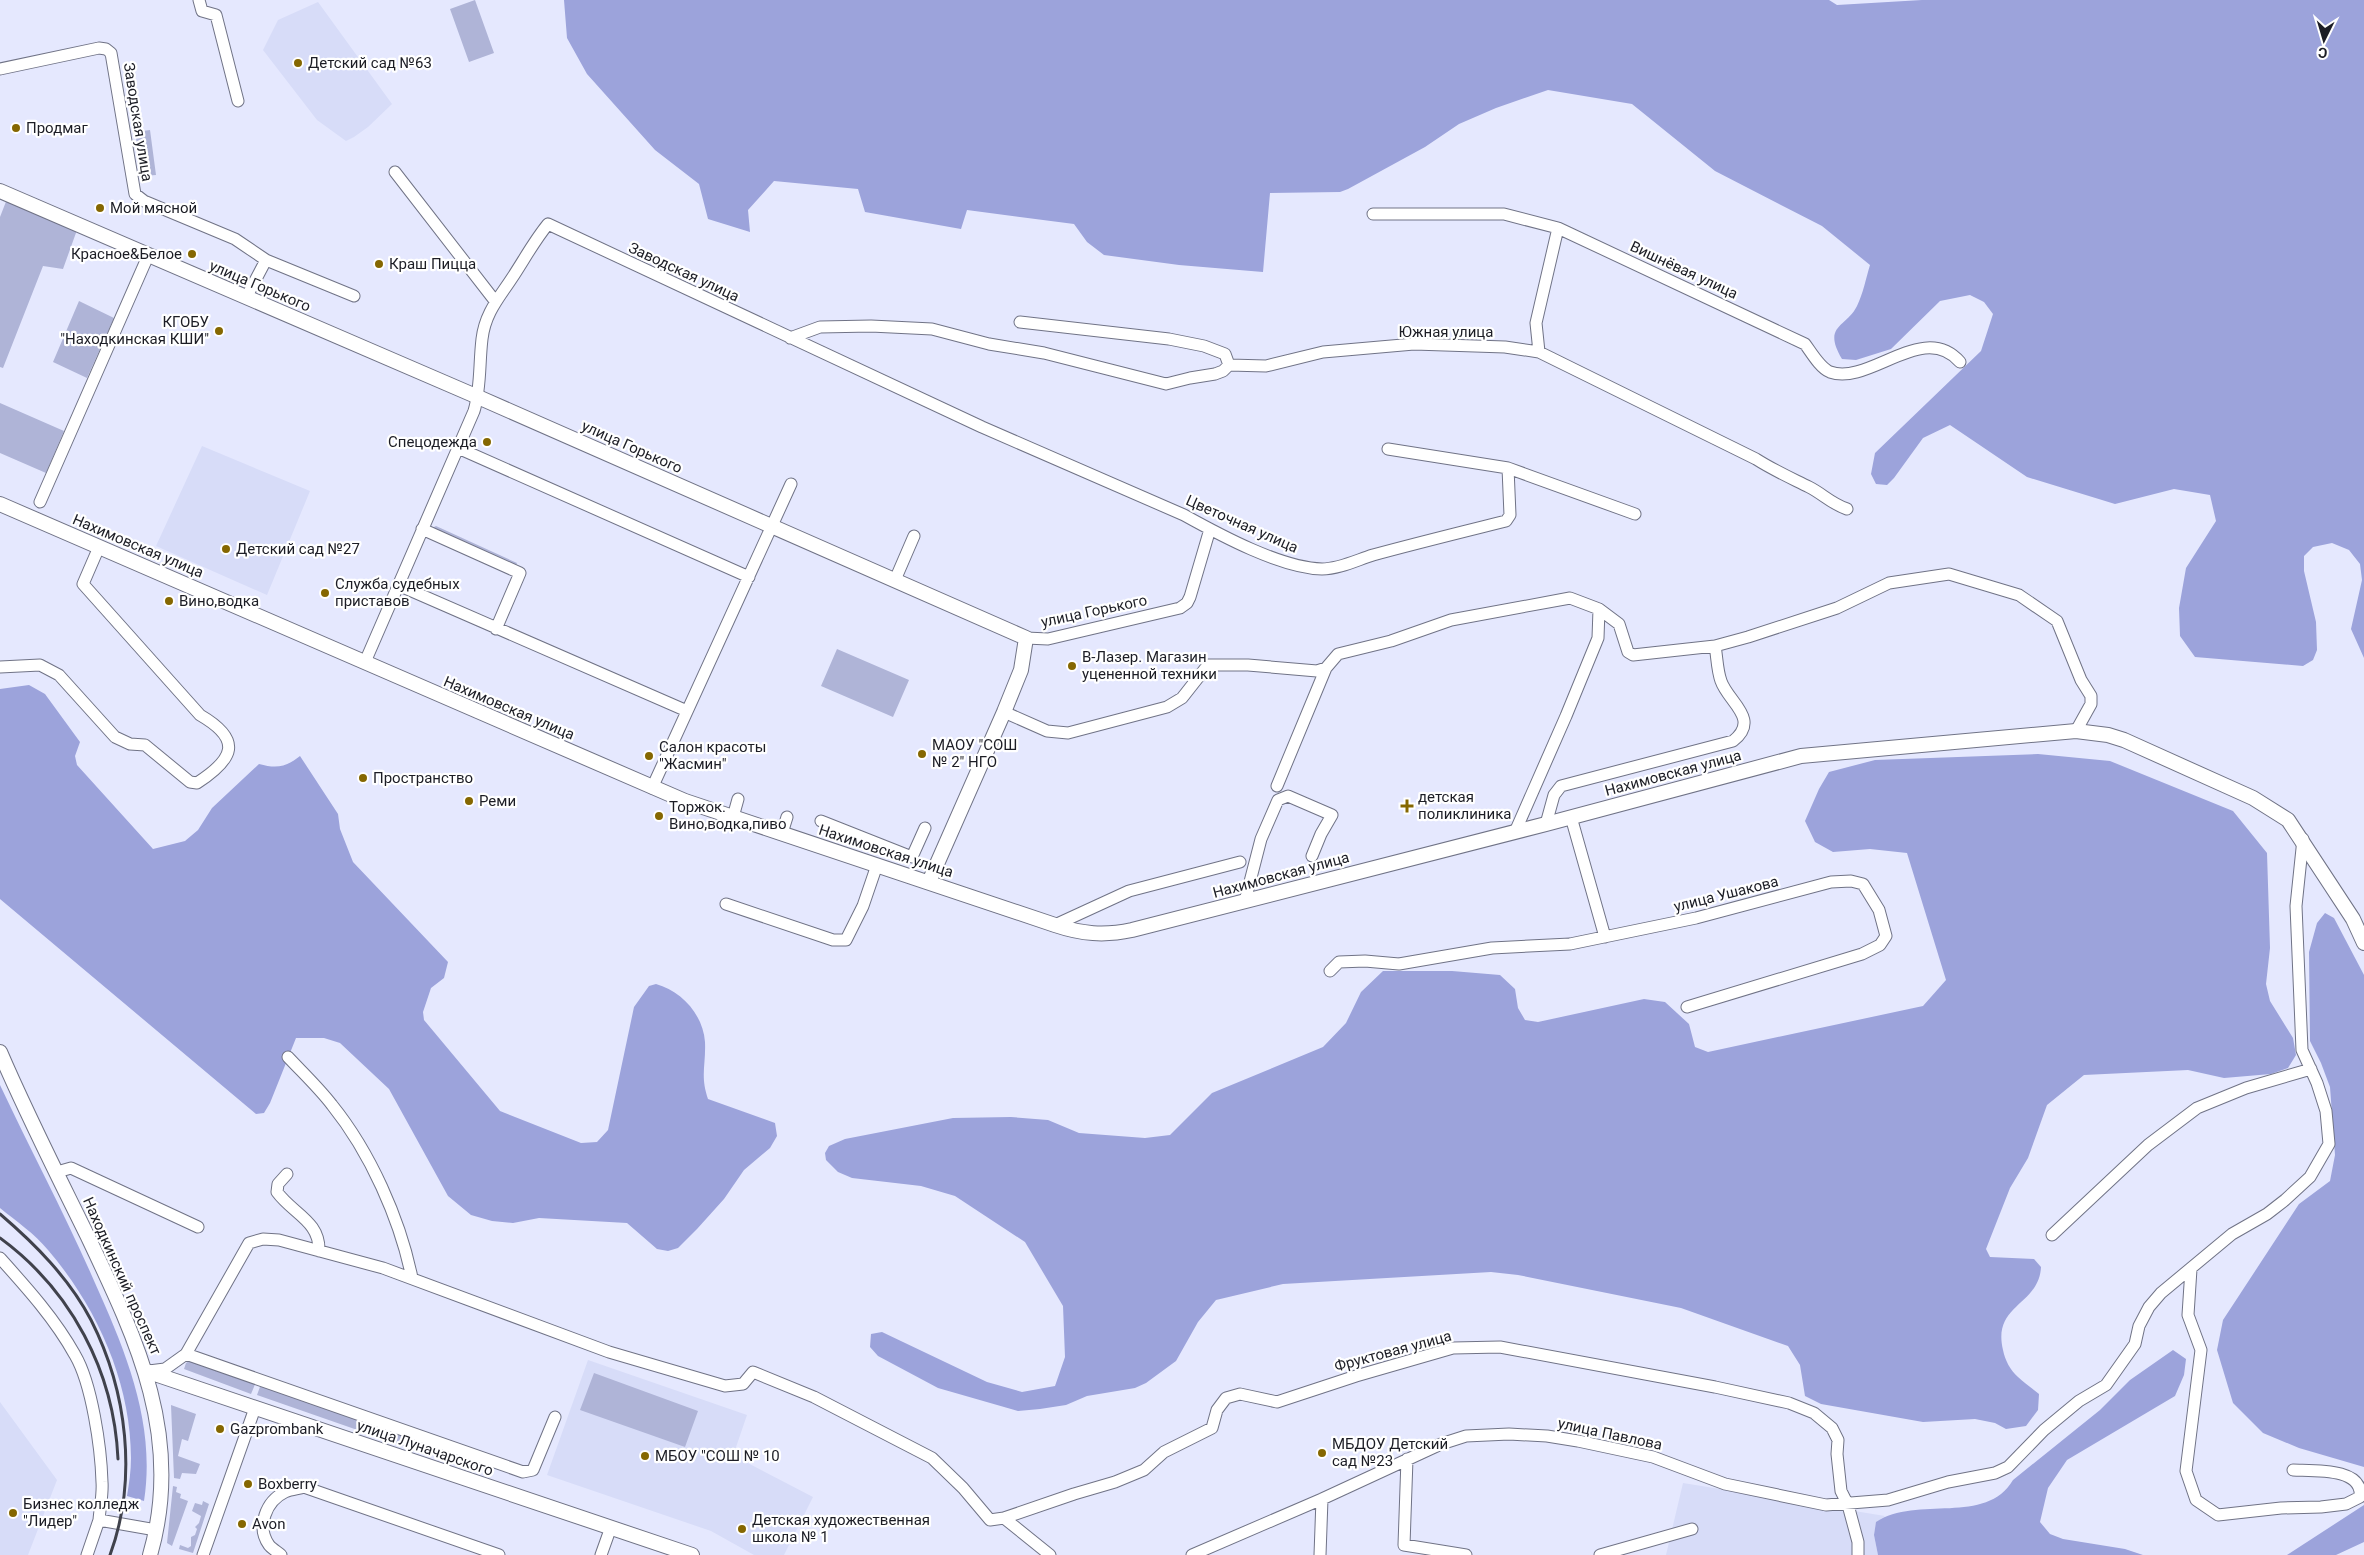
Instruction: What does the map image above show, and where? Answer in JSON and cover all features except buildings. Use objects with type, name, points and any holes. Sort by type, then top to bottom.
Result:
[{"type":"main road","name":"улица Горького","points":[[0,191],[478,397],[1026,638]]},
{"type":"main road","name":"Нахимовская улица","points":[[0,504],[652,788],[1055,925],[1088,934],[1114,934],[1546,824],[1801,756],[2076,731],[2093,732],[2124,740],[2253,798],[2288,820],[2303,839],[2353,919],[2364,943]]},
{"type":"main road","points":[[929,882],[1021,670],[1026,638]]},
{"type":"main road","name":"Находкинский проспект","points":[[0,1052],[117,1297],[146,1372],[154,1401],[162,1444],[162,1487],[156,1530],[150,1555]]},
{"type":"main road","name":"улица Луначарского","points":[[146,1372],[692,1555]]},
{"type":"street","points":[[199,0],[202,11],[216,14],[238,101]]},
{"type":"street","name":"Заводская улица","points":[[0,69],[99,48],[106,49],[111,53],[135,194],[144,201],[235,239],[266,260],[354,296]]},
{"type":"street","points":[[395,172],[495,301]]},
{"type":"street","name":"Вишнёвая улица","points":[[1373,214],[1504,214],[1558,228],[1804,344],[1828,371],[1840,374],[1856,372],[1916,350],[1938,347],[1952,353],[1960,362]]},
{"type":"street","name":"Заводская улица","points":[[364,662],[458,448],[478,397],[482,337],[495,301],[512,279],[535,240],[548,224],[982,427]]},
{"type":"street","points":[[1539,352],[1536,323],[1558,228]]},
{"type":"street","points":[[40,502],[148,256]]},
{"type":"street","points":[[246,298],[266,260]]},
{"type":"street","points":[[790,338],[820,327],[871,326],[932,329],[989,344],[1044,353],[1166,384],[1215,374],[1223,371],[1229,365],[1225,354],[1204,346],[1169,339],[1020,322]]},
{"type":"street","name":"Южная улица","points":[[1229,365],[1266,366],[1323,352],[1414,344],[1505,347],[1539,352],[1741,452],[1810,488],[1834,504],[1847,508]]},
{"type":"street","name":"Цветочная улица","points":[[982,427],[1184,515],[1210,529],[1279,560],[1303,567],[1323,569],[1506,521],[1510,516],[1508,468]]},
{"type":"street","points":[[458,448],[749,577]]},
{"type":"street","points":[[1388,449],[1508,468],[1635,514]]},
{"type":"street","points":[[652,788],[791,484]]},
{"type":"street","points":[[422,529],[520,573],[496,629]]},
{"type":"street","name":"улица Горького","points":[[1026,638],[1048,640],[1180,608],[1187,603],[1190,597],[1210,529]]},
{"type":"street","points":[[895,580],[914,536]]},
{"type":"street","points":[[0,667],[40,665],[59,675],[115,737],[130,744],[145,745],[190,782],[197,783],[226,760],[229,749],[228,738],[213,722],[200,715],[83,584],[99,546]]},
{"type":"street","points":[[1277,786],[1326,668],[1338,654],[1391,642],[1451,620],[1570,598],[1599,609],[1619,624],[1628,652],[1633,655],[1715,646],[1837,608],[1889,583],[1949,574],[2019,595],[2057,621],[2081,680],[2091,696],[2091,704],[2076,731]]},
{"type":"street","points":[[398,585],[687,711]]},
{"type":"street","points":[[1515,832],[1598,638],[1599,609]]},
{"type":"street","points":[[1546,824],[1552,800],[1561,786],[1733,741],[1739,736],[1743,728],[1743,718],[1739,707],[1721,681],[1715,646]]},
{"type":"street","points":[[1004,712],[1046,731],[1068,733],[1167,708],[1182,698],[1208,665],[1248,664],[1317,671],[1326,668]]},
{"type":"street","points":[[1246,901],[1261,839],[1278,800],[1288,796],[1332,815],[1321,834],[1312,856]]},
{"type":"street","points":[[733,817],[738,799]]},
{"type":"street","points":[[782,833],[787,817]]},
{"type":"street","points":[[1570,817],[1606,937]]},
{"type":"street","points":[[821,820],[912,857],[925,828]]},
{"type":"street","name":"улица Павлова","points":[[1192,1555],[1322,1499],[1441,1444],[1466,1436],[1508,1434],[1547,1436],[1653,1457],[1725,1484],[1826,1505],[1848,1505],[1888,1500],[1948,1482],[1995,1473],[2008,1466],[2044,1430],[2079,1401],[2106,1385],[2134,1344],[2139,1326],[2149,1307],[2232,1234],[2267,1214],[2310,1177],[2329,1144],[2326,1111],[2302,1050],[2301,982],[2296,940],[2296,906],[2303,839]]},
{"type":"street","points":[[1055,925],[1129,891],[1240,862]]},
{"type":"street","points":[[726,904],[833,940],[846,940],[863,906],[877,865]]},
{"type":"street","name":"улица Ушакова","points":[[1330,971],[1339,962],[1366,961],[1399,964],[1492,948],[1570,944],[1696,918],[1831,882],[1851,881],[1863,884],[1879,910],[1886,936],[1880,944],[1862,954],[1687,1007]]},
{"type":"street","points":[[288,1057],[333,1105],[370,1162],[388,1202],[412,1278]]},
{"type":"street","points":[[2052,1234],[2148,1146],[2197,1108],[2246,1088],[2310,1069]]},
{"type":"street","points":[[56,1172],[71,1168],[198,1228]]},
{"type":"street","points":[[286,1174],[278,1184],[277,1192],[286,1204],[314,1226],[320,1240],[319,1251]]},
{"type":"street","points":[[146,1372],[165,1369],[186,1354],[249,1243],[263,1239],[279,1240],[412,1278],[496,1312],[608,1352],[725,1386],[743,1384],[753,1372],[814,1397],[932,1458],[963,1488],[990,1520],[1004,1518],[1050,1555]]},
{"type":"street","points":[[0,1258],[37,1299],[76,1355],[82,1370],[91,1402],[102,1482],[99,1520],[87,1555]]},
{"type":"street","points":[[2190,1269],[2188,1315],[2201,1350],[2186,1472],[2196,1500],[2218,1515],[2281,1508],[2322,1507],[2346,1504],[2360,1497],[2363,1488],[2361,1482],[2355,1478],[2339,1473],[2293,1470]]},
{"type":"street","name":"Фруктовая улица","points":[[1004,1518],[1115,1482],[1144,1470],[1164,1452],[1212,1428],[1216,1410],[1226,1398],[1240,1394],[1277,1402],[1454,1348],[1500,1347],[1715,1387],[1789,1403],[1814,1413],[1832,1428],[1838,1440],[1837,1454],[1841,1491],[1848,1505]]},
{"type":"street","points":[[186,1354],[523,1472],[533,1470],[555,1417]]},
{"type":"street","points":[[203,1555],[256,1408]]},
{"type":"street","points":[[1407,1459],[1404,1550],[1466,1555]]},
{"type":"street","points":[[282,1555],[269,1546],[263,1533],[266,1512],[269,1505],[286,1491],[304,1487],[499,1555]]},
{"type":"street","points":[[1320,1555],[1322,1499]]},
{"type":"street","points":[[1848,1505],[1858,1542],[1858,1555]]},
{"type":"street","points":[[99,1520],[156,1530]]},
{"type":"street","points":[[601,1555],[611,1528]]},
{"type":"street","points":[[1600,1555],[1692,1530]]},
{"type":"shaded area","points":[[475,0],[494,53],[469,62],[450,9]]},
{"type":"shaded area","points":[[564,0],[1829,0],[1837,5],[1922,0],[2364,0],[2364,658],[2351,629],[2362,580],[2360,564],[2349,550],[2332,543],[2313,547],[2304,556],[2304,571],[2316,622],[2317,650],[2313,660],[2303,666],[2195,657],[2180,636],[2179,608],[2186,568],[2216,521],[2210,495],[2174,489],[2115,504],[2027,477],[1950,425],[1923,438],[1887,485],[1876,484],[1871,474],[1875,453],[1981,351],[1993,314],[1984,302],[1970,295],[1940,301],[1891,349],[1856,360],[1842,359],[1836,348],[1835,333],[1857,306],[1870,265],[1822,226],[1715,171],[1632,104],[1548,90],[1496,108],[1459,124],[1425,147],[1340,192],[1270,193],[1263,272],[1179,265],[1104,255],[1087,242],[1074,224],[967,210],[961,229],[865,212],[858,189],[774,181],[748,210],[750,232],[708,219],[699,184],[655,150],[587,74],[567,38]]},
{"type":"shaded area","points":[[318,2],[392,104],[368,127],[346,141],[317,120],[263,50],[278,20]]},
{"type":"shaded area","points":[[150,130],[156,175],[142,176],[135,132]]},
{"type":"shaded area","points":[[7,199],[77,230],[63,269],[43,266],[3,368],[0,367],[0,217]]},
{"type":"shaded area","points":[[79,301],[114,318],[87,378],[53,362]]},
{"type":"shaded area","points":[[0,403],[64,431],[46,473],[0,453]]},
{"type":"shaded area","points":[[202,446],[310,491],[267,595],[156,546]]},
{"type":"shaded area","points":[[436,526],[517,563],[515,568],[432,528]]},
{"type":"shaded area","points":[[837,649],[909,680],[893,717],[821,686]]},
{"type":"shaded area","points":[[29,685],[45,694],[80,742],[75,756],[77,765],[153,849],[185,841],[198,830],[212,808],[259,764],[281,766],[290,763],[300,756],[338,814],[340,829],[353,862],[448,962],[444,978],[431,988],[423,1012],[424,1020],[500,1111],[581,1143],[597,1142],[608,1130],[634,1007],[649,986],[656,984],[665,987],[682,998],[700,1022],[705,1042],[704,1077],[708,1099],[775,1123],[777,1136],[770,1148],[744,1170],[724,1199],[697,1229],[678,1248],[668,1251],[657,1249],[627,1223],[539,1218],[513,1223],[492,1221],[471,1215],[448,1196],[389,1089],[340,1043],[324,1038],[296,1038],[270,1103],[264,1113],[256,1114],[0,899],[0,689]]},
{"type":"shaded area","points":[[2038,754],[2110,761],[2233,811],[2267,853],[2270,948],[2266,984],[2270,1001],[2293,1038],[2296,1055],[2288,1068],[2271,1074],[2224,1078],[2188,1070],[2084,1075],[2047,1105],[2028,1158],[2010,1188],[1986,1249],[1990,1257],[2034,1259],[2041,1267],[2033,1290],[2010,1314],[2004,1323],[2001,1335],[2004,1354],[2010,1368],[2020,1379],[2039,1394],[2038,1410],[2026,1426],[2006,1429],[1995,1423],[1975,1419],[1923,1422],[1821,1404],[1805,1396],[1800,1365],[1788,1346],[1681,1308],[1518,1275],[1491,1272],[1283,1284],[1216,1300],[1198,1322],[1176,1361],[1146,1383],[1135,1388],[1087,1396],[1066,1405],[1040,1409],[1018,1411],[938,1388],[878,1356],[870,1347],[871,1334],[882,1332],[987,1382],[1022,1392],[1055,1386],[1065,1357],[1063,1306],[1025,1242],[955,1196],[921,1186],[852,1178],[838,1172],[826,1160],[825,1153],[829,1146],[845,1139],[953,1118],[1011,1117],[1048,1120],[1079,1133],[1145,1138],[1170,1135],[1212,1093],[1323,1047],[1346,1023],[1361,992],[1383,971],[1452,971],[1500,975],[1515,989],[1518,1008],[1525,1020],[1538,1022],[1644,999],[1665,1002],[1689,1024],[1695,1047],[1708,1052],[1923,1006],[1946,980],[1907,853],[1870,849],[1833,852],[1815,842],[1805,821],[1819,789],[1829,772],[1875,760]]},
{"type":"shaded area","points":[[2325,913],[2334,918],[2364,975],[2364,1467],[2299,1448],[2263,1433],[2233,1403],[2217,1350],[2223,1320],[2299,1204],[2330,1181],[2335,1155],[2330,1087],[2310,1041],[2309,952],[2317,923]]},
{"type":"shaded area","points":[[0,1085],[84,1258],[127,1362],[136,1389],[146,1444],[147,1472],[144,1501],[127,1496],[131,1458],[125,1402],[118,1374],[96,1321],[66,1272],[43,1244],[0,1208]]},
{"type":"shaded area","points":[[2173,1350],[2186,1359],[2184,1375],[2175,1396],[2067,1460],[2048,1488],[2040,1522],[2050,1534],[2063,1539],[2125,1549],[2143,1555],[1878,1555],[1874,1535],[1876,1522],[1893,1514],[1969,1506],[1986,1502],[2001,1494],[2013,1480],[2100,1410],[2130,1380]]},
{"type":"shaded area","points":[[191,1360],[256,1382],[251,1394],[184,1369],[186,1363]]},
{"type":"shaded area","name":"МБОУ \"СОШ № 10","points":[[588,1360],[747,1415],[734,1453],[740,1459],[813,1497],[784,1555],[754,1555],[711,1531],[547,1475]]},
{"type":"shaded area","points":[[594,1373],[698,1411],[685,1447],[580,1410]]},
{"type":"shaded area","points":[[261,1384],[416,1438],[412,1449],[257,1395]]},
{"type":"shaded area","points":[[0,1402],[57,1480],[28,1555],[0,1555]]},
{"type":"shaded area","points":[[171,1405],[196,1414],[188,1441],[182,1439],[178,1456],[200,1464],[196,1474],[182,1473],[180,1479],[174,1478]]},
{"type":"shaded area","points":[[1683,1483],[1885,1516],[1876,1523],[1874,1535],[1878,1555],[1666,1555]]},
{"type":"shaded area","points":[[173,1486],[177,1487],[176,1492],[181,1494],[180,1498],[188,1501],[172,1546],[167,1543]]},
{"type":"shaded area","points":[[203,1501],[209,1504],[193,1553],[179,1549],[180,1545],[188,1548],[191,1546],[191,1537],[195,1535],[197,1529],[195,1527],[199,1523],[201,1516],[192,1511],[195,1503],[202,1505]]},
{"type":"shaded area","points":[[2364,1505],[2364,1542],[2336,1555],[2287,1555]]},
{"type":"railway","points":[[0,1214],[50,1262],[72,1290],[91,1320],[113,1376],[120,1406],[126,1466],[119,1526],[110,1555]]},
{"type":"railway","points":[[0,1238],[48,1282],[84,1335],[98,1364],[108,1395],[115,1426],[118,1459]]},
{"type":"place","name":"Детский сад №63","points":[[298,63]]},
{"type":"place","name":"Продмаг","points":[[16,128]]},
{"type":"place","name":"Мой мясной","points":[[100,208]]},
{"type":"place","name":"Красное&Белое","points":[[192,254]]},
{"type":"place","name":"Краш Пицца","points":[[379,264]]},
{"type":"place","name":"КГОБУ \"Находкинская КШИ\"","points":[[219,331]]},
{"type":"place","name":"Спецодежда","points":[[487,442]]},
{"type":"place","name":"Детский сад №27","points":[[226,549]]},
{"type":"place","name":"Служба судебных приставов","points":[[325,593]]},
{"type":"place","name":"Вино,водка","points":[[169,601]]},
{"type":"place","name":"В-Лазер. Магазин уцененной техники","points":[[1072,666]]},
{"type":"place","name":"МАОУ \"СОШ № 2\" НГО","points":[[922,754]]},
{"type":"place","name":"Салон красоты \"Жасмин\"","points":[[649,756]]},
{"type":"place","name":"Пространство","points":[[363,778]]},
{"type":"place","name":"Реми","points":[[469,801]]},
{"type":"place","name":"детская поликлиника","points":[[1407,806]]},
{"type":"place","name":"Торжок. Вино,водка,пиво","points":[[659,816]]},
{"type":"place","name":"Gazprombank","points":[[220,1429]]},
{"type":"place","name":"МБДОУ Детский сад №23","points":[[1322,1453]]},
{"type":"place","name":"МБОУ \"СОШ № 10","points":[[645,1456]]},
{"type":"place","name":"Boxberry","points":[[248,1484]]},
{"type":"place","name":"Бизнес колледж \"Лидер\"","points":[[13,1513]]},
{"type":"place","name":"Avon","points":[[242,1524]]},
{"type":"place","name":"Детская художественная школа № 1","points":[[742,1529]]}]
